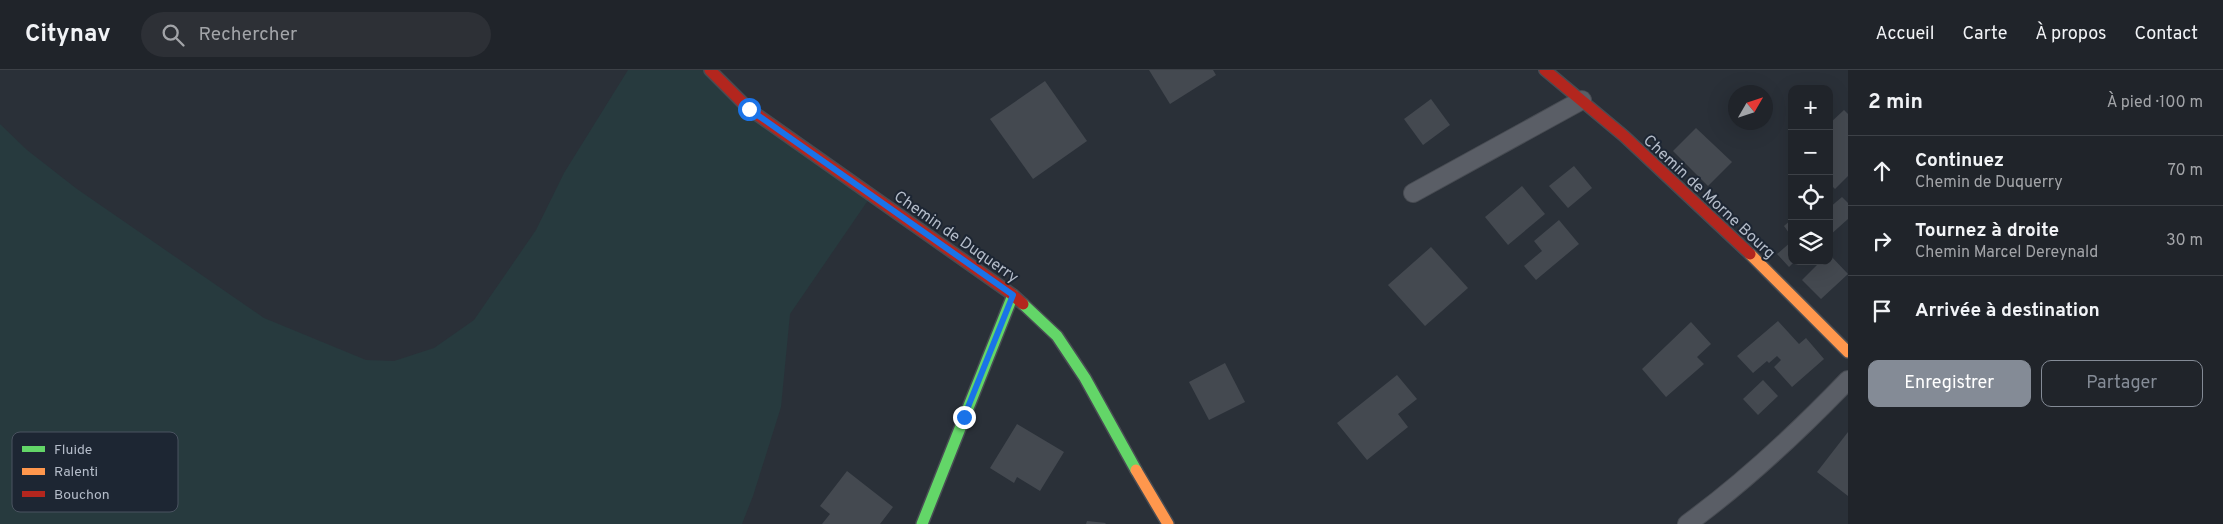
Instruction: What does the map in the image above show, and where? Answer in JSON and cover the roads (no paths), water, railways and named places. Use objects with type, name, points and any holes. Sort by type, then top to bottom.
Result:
[{"type":"street","name":"Chemin de Duquerry","points":[[710,70],[749,109],[1013,295],[1056,336],[1085,378],[1156,506],[1168,524]]},
{"type":"street","name":"Chemin de Morne Bourg","points":[[1545,70],[1582,100],[1735,239],[1848,352]]},
{"type":"street","points":[[922,524],[1013,295]]},
{"type":"lane","points":[[1413,192],[1582,100]]},
{"type":"lane","points":[[1687,524],[1729,494],[1812,417],[1848,380]]}]
